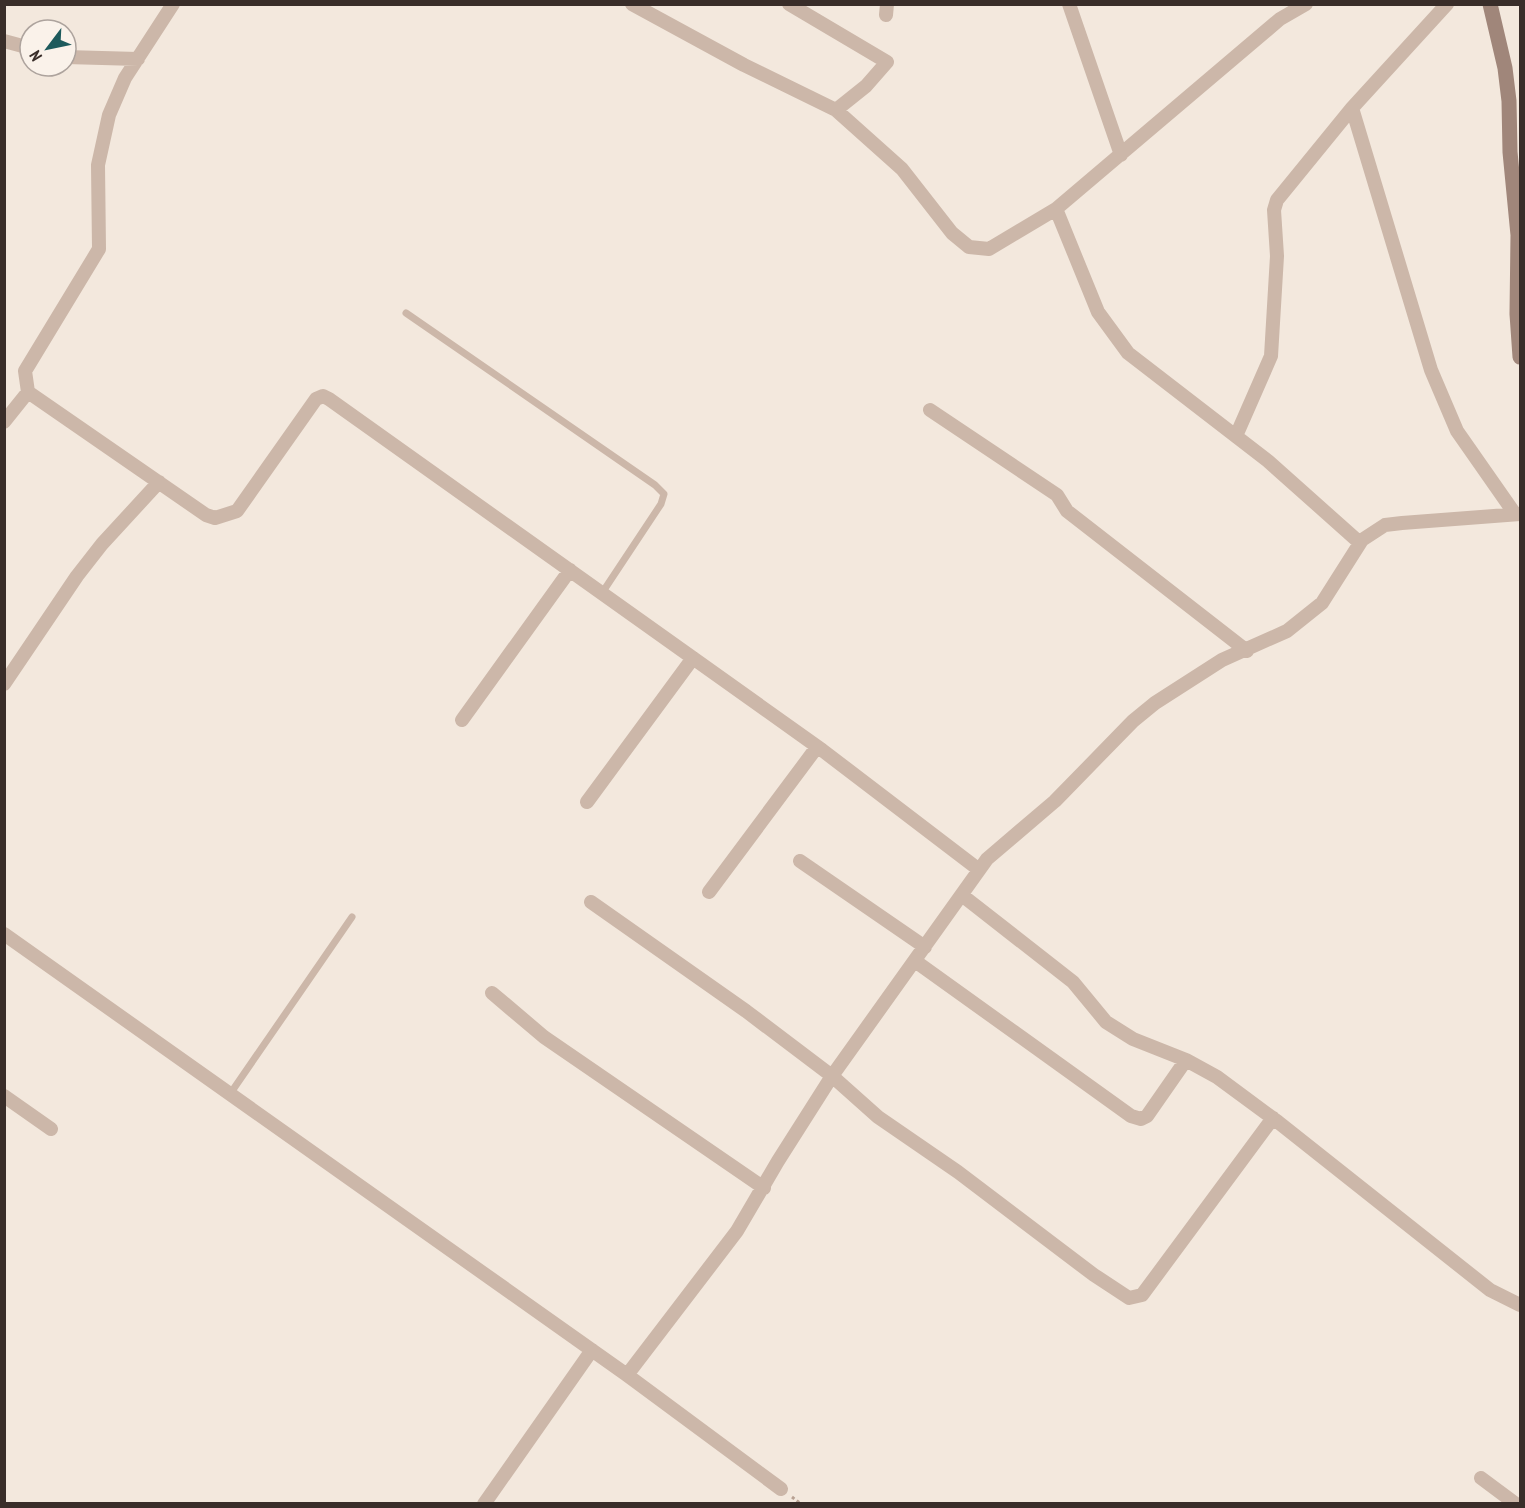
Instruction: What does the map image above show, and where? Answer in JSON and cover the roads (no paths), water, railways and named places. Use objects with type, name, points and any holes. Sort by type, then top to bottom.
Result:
[{"type":"street","points":[[173,4],[115,98],[102,139],[98,165],[99,249],[28,365],[25,381],[28,392],[215,518],[230,515],[237,510],[316,399],[323,396],[602,592],[817,747],[978,869]]},
{"type":"street","points":[[632,4],[744,65],[836,110],[902,169],[952,233],[969,247],[989,249],[1056,209],[1280,19],[1306,4]]},
{"type":"street","points":[[789,4],[887,62],[866,86],[836,110]]},
{"type":"street","points":[[1069,4],[1121,155]]},
{"type":"street","points":[[1236,436],[1271,356],[1277,256],[1274,210],[1276,201],[1352,108],[1447,4]]},
{"type":"street","points":[[1490,4],[1505,68],[1509,101],[1510,152],[1518,235],[1517,314],[1521,357]]},
{"type":"street","points":[[78,57],[138,58]]},
{"type":"street","points":[[1352,108],[1431,370],[1445,408],[1472,454],[1518,514]]},
{"type":"street","points":[[1056,209],[1098,312],[1128,353],[1236,436],[1360,543]]},
{"type":"street","points":[[4,423],[28,392]]},
{"type":"street","points":[[930,410],[1057,495],[1067,511],[1247,651]]},
{"type":"street","points":[[4,684],[77,576],[102,544],[159,482]]},
{"type":"street","points":[[627,1375],[701,1282],[747,1217],[778,1161],[832,1076],[963,896],[978,869],[1055,801],[1133,721],[1155,703],[1222,660],[1247,651],[1287,631],[1317,608],[1360,543],[1374,530],[1385,525],[1518,514]]},
{"type":"street","points":[[462,720],[570,570]]},
{"type":"street","points":[[587,802],[693,658]]},
{"type":"street","points":[[709,892],[817,747]]},
{"type":"street","points":[[800,861],[925,947]]},
{"type":"street","points":[[963,896],[1073,982],[1106,1022],[1154,1049],[1186,1060],[1217,1077],[1273,1118],[1490,1290],[1521,1305]]},
{"type":"street","points":[[591,902],[746,1011],[832,1076],[878,1117],[958,1172],[1094,1275],[1129,1298],[1142,1295],[1273,1118]]},
{"type":"street","points":[[4,934],[592,1350],[781,1489]]},
{"type":"street","points":[[915,961],[1131,1116],[1141,1119],[1147,1116],[1186,1060]]},
{"type":"street","points":[[492,993],[544,1037],[764,1188]]},
{"type":"street","points":[[4,1096],[51,1129]]},
{"type":"street","points":[[484,1503],[592,1350]]},
{"type":"street","points":[[1481,1478],[1516,1503]]},
{"type":"lane","points":[[406,313],[655,485],[664,495],[662,504],[602,592]]},
{"type":"lane","points":[[230,1094],[352,917]]}]
